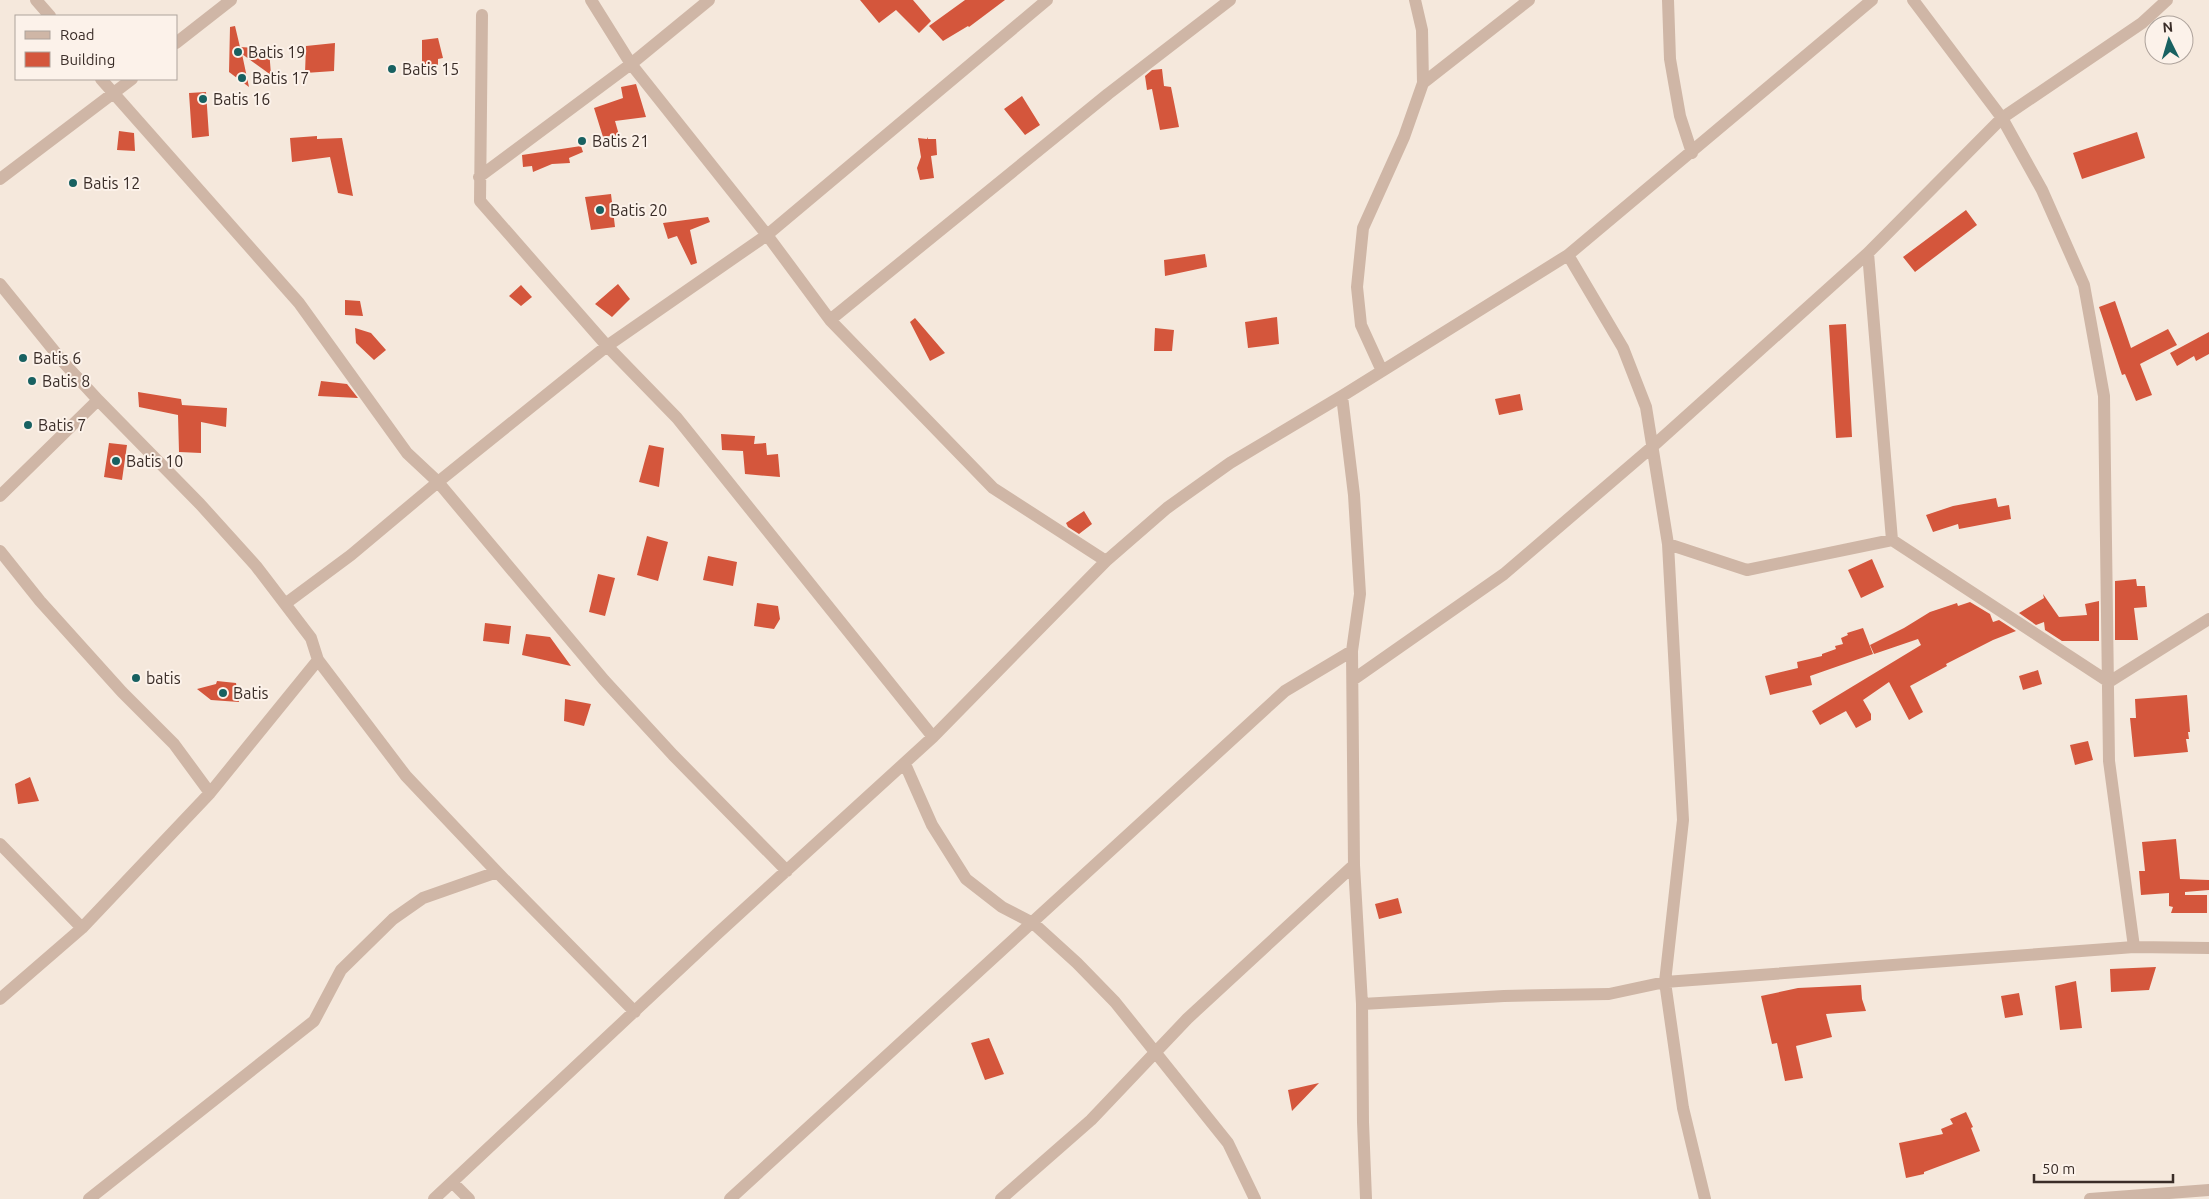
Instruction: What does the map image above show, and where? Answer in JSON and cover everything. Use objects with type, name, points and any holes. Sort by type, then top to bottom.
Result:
[{"type":"street","points":[[36,0],[49,15]]},
{"type":"street","points":[[178,42],[231,0]]},
{"type":"street","points":[[591,0],[631,64],[767,235],[830,320],[993,488],[1106,561]]},
{"type":"street","points":[[478,177],[631,64],[709,0]]},
{"type":"street","points":[[285,604],[351,555],[438,482],[607,346],[767,235],[1047,0]]},
{"type":"street","points":[[830,320],[1108,94],[1230,0]]},
{"type":"street","points":[[1382,372],[1361,325],[1356,287],[1363,228],[1404,137],[1423,83],[1422,30],[1415,0]]},
{"type":"street","points":[[1423,83],[1528,0]]},
{"type":"street","points":[[1668,0],[1670,59],[1680,116],[1692,153]]},
{"type":"street","points":[[434,1199],[787,870],[905,764],[1106,561],[1167,508],[1230,463],[1382,372],[1568,255],[1692,153],[1872,0]]},
{"type":"street","points":[[1913,0],[2002,118],[2042,190],[2084,285],[2104,396],[2109,761],[2134,947]]},
{"type":"street","points":[[1354,679],[1504,574],[1652,447],[1868,253],[2002,118],[2142,23],[2167,0]]},
{"type":"street","points":[[482,15],[478,177],[480,201],[607,346],[677,418],[933,737]]},
{"type":"street","points":[[101,80],[299,303],[407,453],[438,482],[611,687],[673,755],[787,870]]},
{"type":"street","points":[[0,179],[131,80]]},
{"type":"street","points":[[1868,253],[1892,540]]},
{"type":"street","points":[[1568,255],[1623,348],[1646,407],[1668,544],[1683,820],[1665,982],[1683,1108],[1705,1199]]},
{"type":"street","points":[[0,284],[64,363],[200,504],[256,566],[311,638],[318,660],[406,776],[497,872],[635,1012]]},
{"type":"street","points":[[1342,396],[1354,495],[1360,594],[1352,651],[1354,679],[1354,865],[1362,1004],[1366,1199]]},
{"type":"street","points":[[0,496],[98,400]]},
{"type":"street","points":[[1668,544],[1747,570],[1892,540],[2109,682]]},
{"type":"street","points":[[0,552],[40,601],[122,692],[174,744],[210,793]]},
{"type":"street","points":[[2109,682],[2209,619]]},
{"type":"street","points":[[730,1199],[1285,692],[1352,651]]},
{"type":"street","points":[[0,999],[82,928],[210,793],[318,660]]},
{"type":"street","points":[[905,764],[932,825],[966,879],[1002,907],[1033,923],[1077,963],[1115,1002],[1228,1143],[1255,1199]]},
{"type":"street","points":[[0,844],[82,928]]},
{"type":"street","points":[[1001,1199],[1091,1120],[1187,1019],[1354,865]]},
{"type":"street","points":[[89,1199],[314,1021],[341,970],[393,919],[423,898],[497,872]]},
{"type":"street","points":[[1362,1004],[1504,996],[1609,994],[1665,982],[2134,947],[2209,948]]},
{"type":"street","points":[[452,1182],[469,1199]]},
{"type":"street","points":[[2090,1199],[2209,1190]]},
{"type":"building","points":[[860,0],[913,0],[931,21],[919,33],[896,10],[879,23]]},
{"type":"building","points":[[965,0],[1005,0],[969,27],[943,41],[929,26]]},
{"type":"building","points":[[235,26],[240,47],[269,49],[271,75],[242,54],[249,87],[229,72],[230,27]]},
{"type":"building","points":[[438,38],[443,58],[438,59],[438,65],[422,64],[422,40]]},
{"type":"building","points":[[335,43],[334,71],[305,73],[306,46]]},
{"type":"building","points":[[1162,69],[1164,86],[1171,87],[1179,127],[1160,130],[1152,89],[1147,90],[1145,76],[1152,70]]},
{"type":"building","points":[[636,84],[646,117],[615,121],[619,135],[603,137],[594,108],[623,98],[621,87]]},
{"type":"building","points":[[206,92],[209,136],[192,138],[189,93]]},
{"type":"building","points":[[1022,96],[1040,125],[1025,135],[1004,109]]},
{"type":"building","points":[[119,131],[134,133],[135,151],[117,150]]},
{"type":"building","points":[[2137,132],[2145,158],[2082,179],[2073,153]]},
{"type":"building","points":[[317,136],[317,139],[342,138],[353,196],[338,193],[330,157],[292,162],[290,138]]},
{"type":"building","points":[[928,137],[928,139],[936,139],[937,155],[931,156],[934,178],[920,180],[917,168],[921,157],[918,138],[927,139]]},
{"type":"building","points":[[581,146],[583,152],[569,158],[570,163],[552,164],[533,172],[532,166],[523,167],[522,155]]},
{"type":"building","name":"Batis 20","points":[[611,194],[615,227],[591,230],[585,197]]},
{"type":"building","points":[[1966,210],[1977,225],[1915,272],[1903,257]]},
{"type":"building","points":[[708,217],[710,222],[690,230],[697,263],[691,265],[677,236],[668,239],[663,223]]},
{"type":"building","points":[[1205,254],[1207,267],[1165,276],[1164,260]]},
{"type":"building","points":[[618,284],[630,299],[612,317],[595,304]]},
{"type":"building","points":[[521,285],[532,297],[521,306],[509,296]]},
{"type":"building","points":[[345,300],[360,301],[363,316],[345,315]]},
{"type":"building","points":[[2115,301],[2131,348],[2168,329],[2177,345],[2140,364],[2152,395],[2136,401],[2125,374],[2122,375],[2099,307]]},
{"type":"building","points":[[1277,317],[1279,344],[1248,348],[1245,322]]},
{"type":"building","points":[[915,318],[945,353],[930,361],[910,322]]},
{"type":"building","points":[[1846,324],[1852,437],[1836,438],[1829,325]]},
{"type":"building","points":[[355,328],[371,333],[386,350],[374,360],[356,343]]},
{"type":"building","points":[[1155,328],[1174,330],[1172,351],[1154,351]]},
{"type":"building","points":[[2209,332],[2209,354],[2196,361],[2194,356],[2177,366],[2170,353]]},
{"type":"building","points":[[321,381],[347,384],[358,398],[318,396]]},
{"type":"building","points":[[138,392],[181,399],[182,405],[227,408],[226,427],[201,422],[201,453],[179,452],[178,415],[139,407]]},
{"type":"building","points":[[1520,394],[1523,410],[1499,415],[1495,399]]},
{"type":"building","points":[[721,434],[755,436],[754,444],[766,443],[767,455],[778,454],[780,477],[745,474],[743,451],[722,450]]},
{"type":"building","name":"Batis 10","points":[[109,443],[127,445],[122,480],[104,477]]},
{"type":"building","points":[[649,445],[664,448],[659,487],[639,482]]},
{"type":"building","points":[[1996,498],[1998,507],[2009,505],[2011,519],[1959,529],[1958,524],[1933,532],[1926,515],[1953,506]]},
{"type":"building","points":[[1084,511],[1092,524],[1079,534],[1068,527],[1066,523]]},
{"type":"building","points":[[647,536],[668,542],[658,581],[637,575]]},
{"type":"building","points":[[708,556],[737,562],[733,586],[703,580]]},
{"type":"building","points":[[1872,559],[1884,587],[1861,598],[1848,570]]},
{"type":"building","points":[[598,574],[615,578],[605,616],[589,612]]},
{"type":"building","points":[[2136,579],[2137,586],[2145,586],[2147,607],[2134,608],[2138,640],[2115,640],[2115,581]]},
{"type":"building","points":[[2043,594],[2059,617],[2087,615],[2085,604],[2099,601],[2099,641],[2062,641],[2045,630],[2044,622],[2036,625],[2019,613],[2044,598]]},
{"type":"building","points":[[1970,602],[1990,614],[1993,622],[1999,620],[2016,631],[1993,640],[1946,664],[1947,666],[1910,686],[1923,712],[1909,720],[1889,682],[1863,700],[1871,714],[1871,720],[1856,728],[1846,711],[1820,725],[1812,711],[1921,645],[1918,639],[1874,654],[1870,645],[1930,612],[1957,603],[1958,606]]},
{"type":"building","points":[[757,603],[778,606],[780,619],[774,629],[754,626]]},
{"type":"building","points":[[485,623],[511,626],[509,644],[483,641]]},
{"type":"building","points":[[1863,628],[1873,654],[1810,676],[1812,685],[1770,695],[1765,676],[1798,668],[1797,662],[1822,656],[1822,654],[1836,649],[1835,646],[1843,644],[1841,638],[1848,635],[1847,633]]},
{"type":"building","points":[[526,634],[550,637],[571,666],[522,655]]},
{"type":"building","points":[[2038,670],[2042,684],[2023,690],[2019,676]]},
{"type":"building","name":"Batis","points":[[217,681],[236,683],[239,702],[211,700],[197,689],[216,684]]},
{"type":"building","points":[[2187,695],[2190,732],[2188,732],[2189,739],[2186,739],[2188,752],[2134,757],[2130,718],[2136,718],[2135,699]]},
{"type":"building","points":[[565,699],[591,704],[584,726],[564,721]]},
{"type":"building","points":[[2088,741],[2093,760],[2075,765],[2070,745]]},
{"type":"building","points":[[30,777],[39,801],[18,804],[15,784]]},
{"type":"building","points":[[2176,839],[2180,879],[2209,880],[2209,890],[2185,892],[2185,895],[2207,895],[2207,913],[2171,913],[2173,907],[2169,906],[2169,893],[2141,895],[2139,871],[2145,871],[2142,842]]},
{"type":"building","points":[[1398,898],[1402,913],[1379,919],[1375,904]]},
{"type":"building","points":[[2156,967],[2149,990],[2111,992],[2110,969]]},
{"type":"building","points":[[2076,981],[2082,1028],[2060,1030],[2055,986]]},
{"type":"building","points":[[1861,985],[1862,999],[1866,1011],[1826,1014],[1832,1037],[1796,1046],[1803,1078],[1785,1081],[1777,1043],[1772,1044],[1761,996],[1798,988]]},
{"type":"building","points":[[2019,993],[2023,1015],[2005,1018],[2001,996]]},
{"type":"building","points":[[989,1038],[1004,1074],[985,1080],[971,1043]]},
{"type":"building","points":[[1319,1083],[1292,1111],[1288,1090]]},
{"type":"building","points":[[1966,1112],[1973,1127],[1971,1128],[1980,1151],[1924,1172],[1924,1174],[1906,1178],[1899,1143],[1943,1134],[1941,1129],[1953,1124],[1950,1119]]},
{"type":"place","name":"Batis 19","points":[[238,52]]},
{"type":"place","name":"Batis 15","points":[[392,69]]},
{"type":"place","name":"Batis 17","points":[[242,78]]},
{"type":"place","name":"Batis 16","points":[[203,99]]},
{"type":"place","name":"Batis 21","points":[[582,141]]},
{"type":"place","name":"Batis 12","points":[[73,183]]},
{"type":"place","name":"Batis 20","points":[[600,210]]},
{"type":"place","name":"Batis 6","points":[[23,358]]},
{"type":"place","name":"Batis 8","points":[[32,381]]},
{"type":"place","name":"Batis 7","points":[[28,425]]},
{"type":"place","name":"Batis 10","points":[[116,461]]},
{"type":"place","name":"batis","points":[[136,678]]},
{"type":"place","name":"Batis","points":[[223,693]]}]
